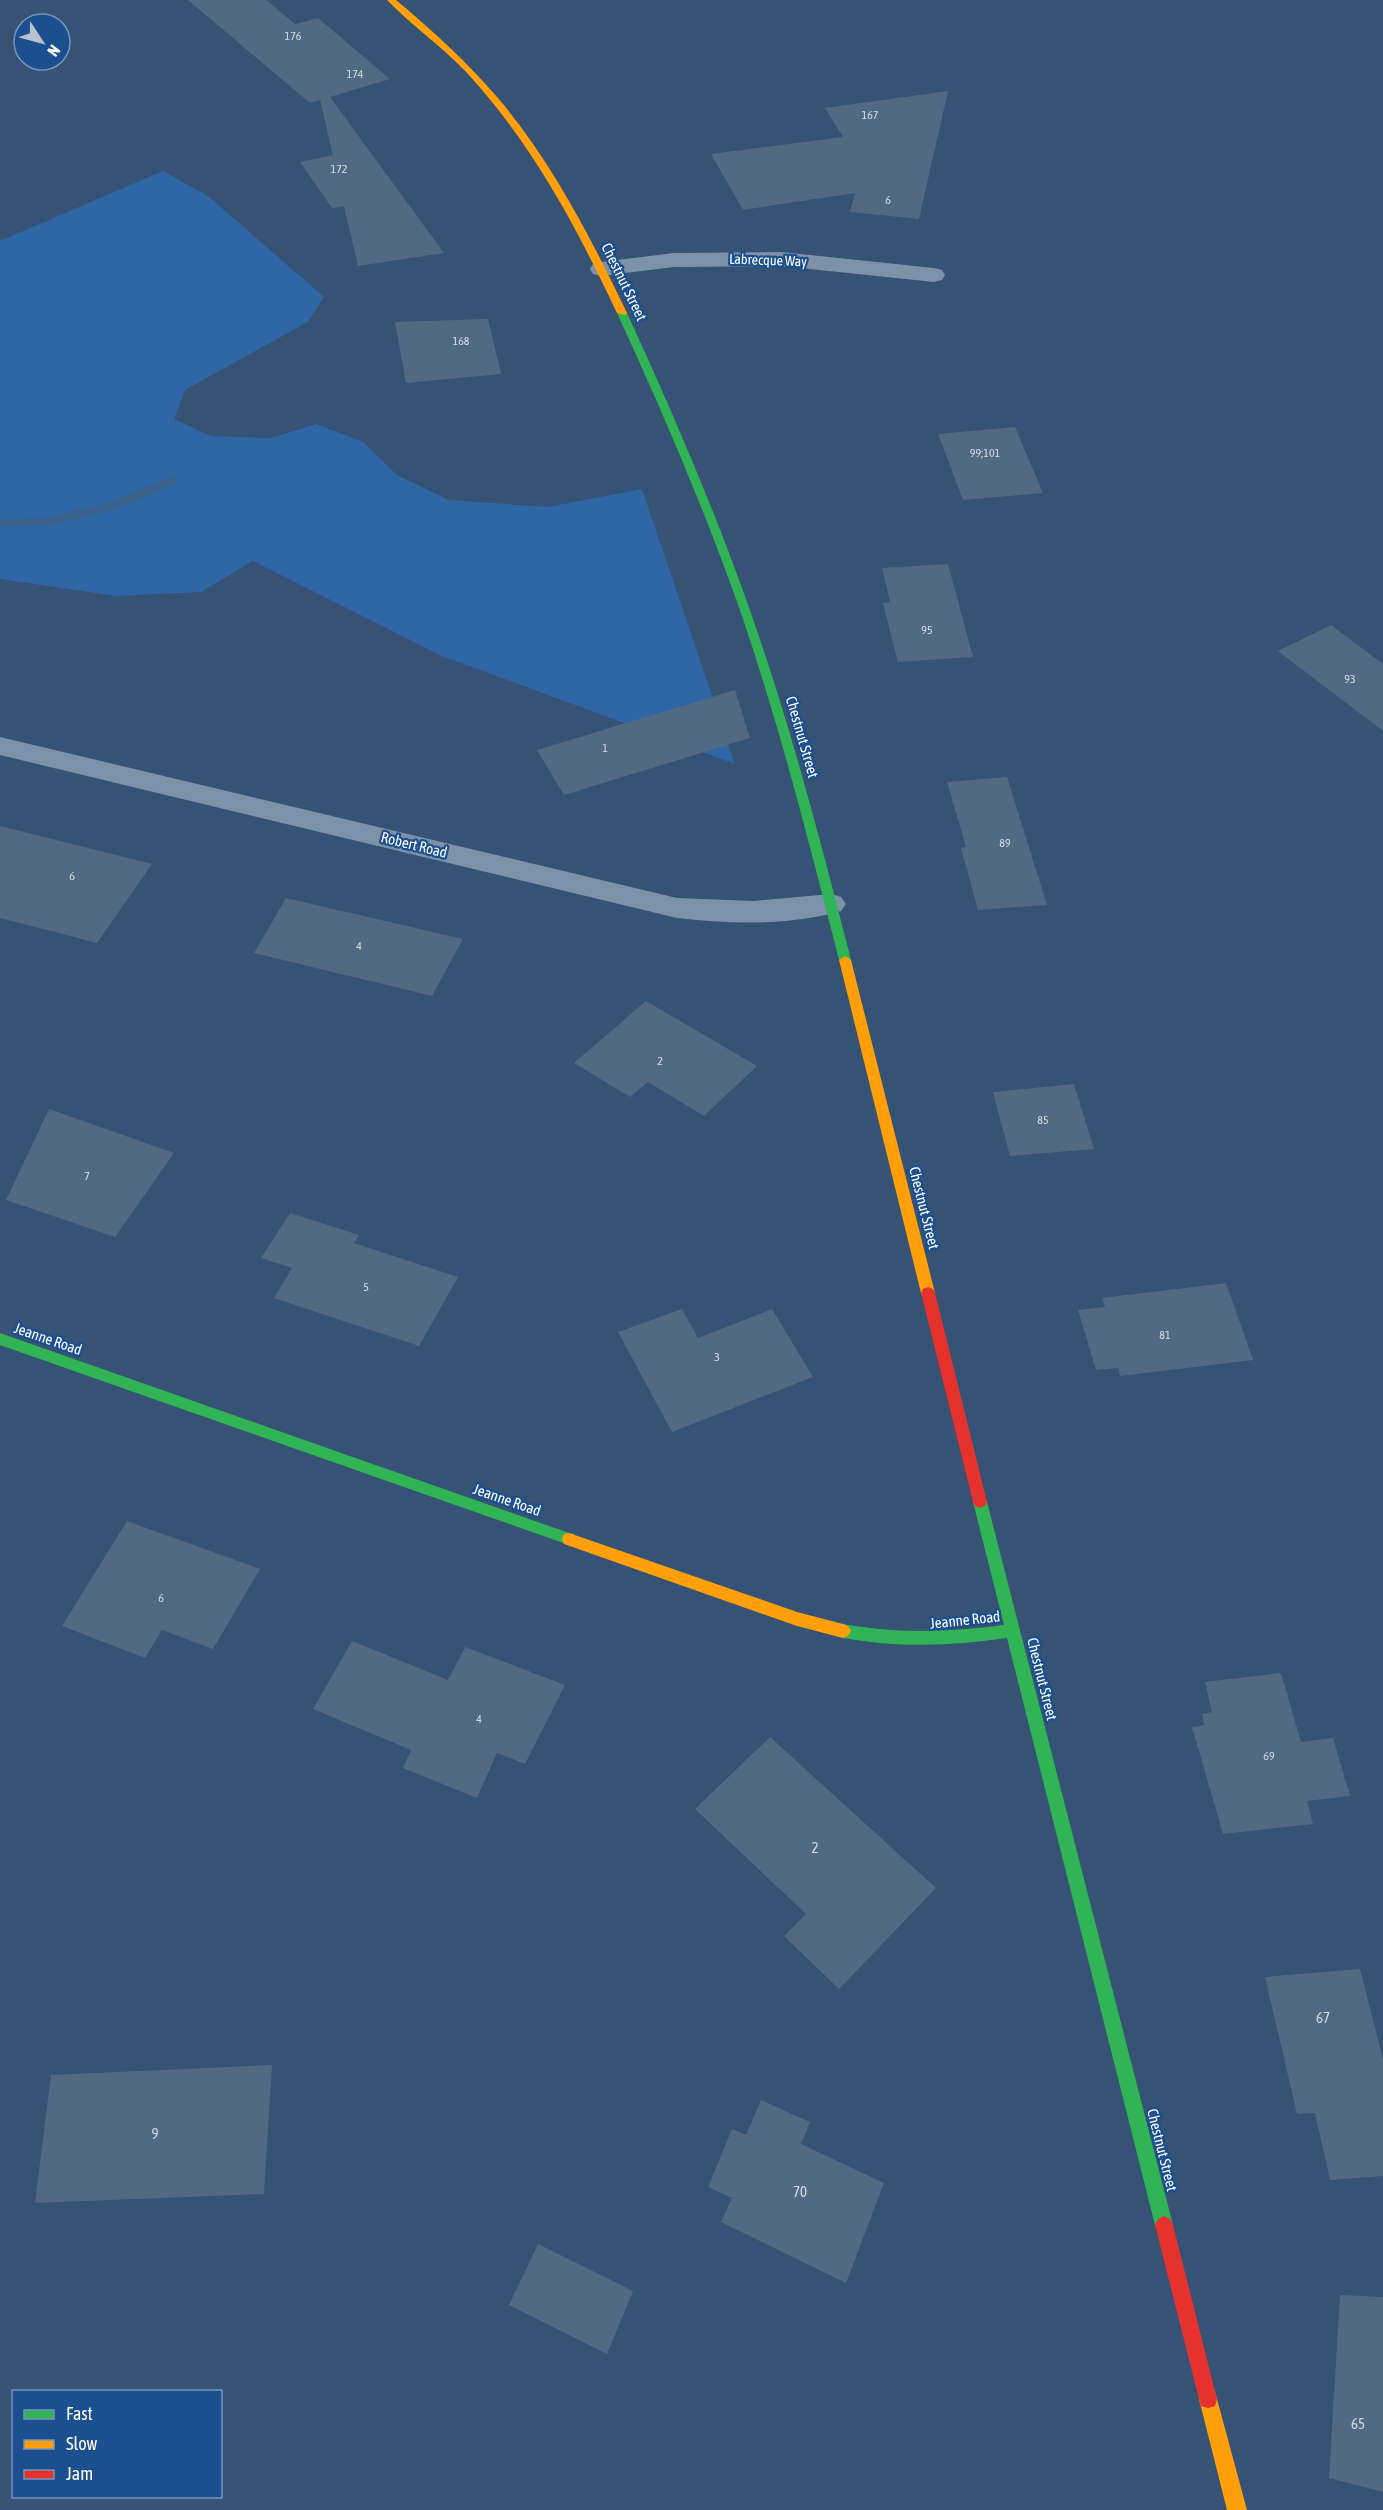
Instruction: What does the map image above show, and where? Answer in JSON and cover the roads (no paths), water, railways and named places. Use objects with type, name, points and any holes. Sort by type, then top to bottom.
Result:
[{"type":"main road","name":"Chestnut Street","points":[[391,0],[456,55],[501,105],[530,146],[601,269],[669,416],[732,579],[782,728],[831,904],[1012,1631],[1237,2510]]},
{"type":"main road","name":"Jeanne Road","points":[[0,1339],[818,1626],[860,1635],[927,1641],[965,1639],[1012,1631]]},
{"type":"street","name":"Labrecque Way","points":[[601,269],[674,260],[781,259],[934,275]]},
{"type":"street","name":"Robert Road","points":[[0,746],[677,908],[706,912],[765,912],[831,904]]},
{"type":"waterway","points":[[0,523],[45,522],[113,506],[171,481]]}]
